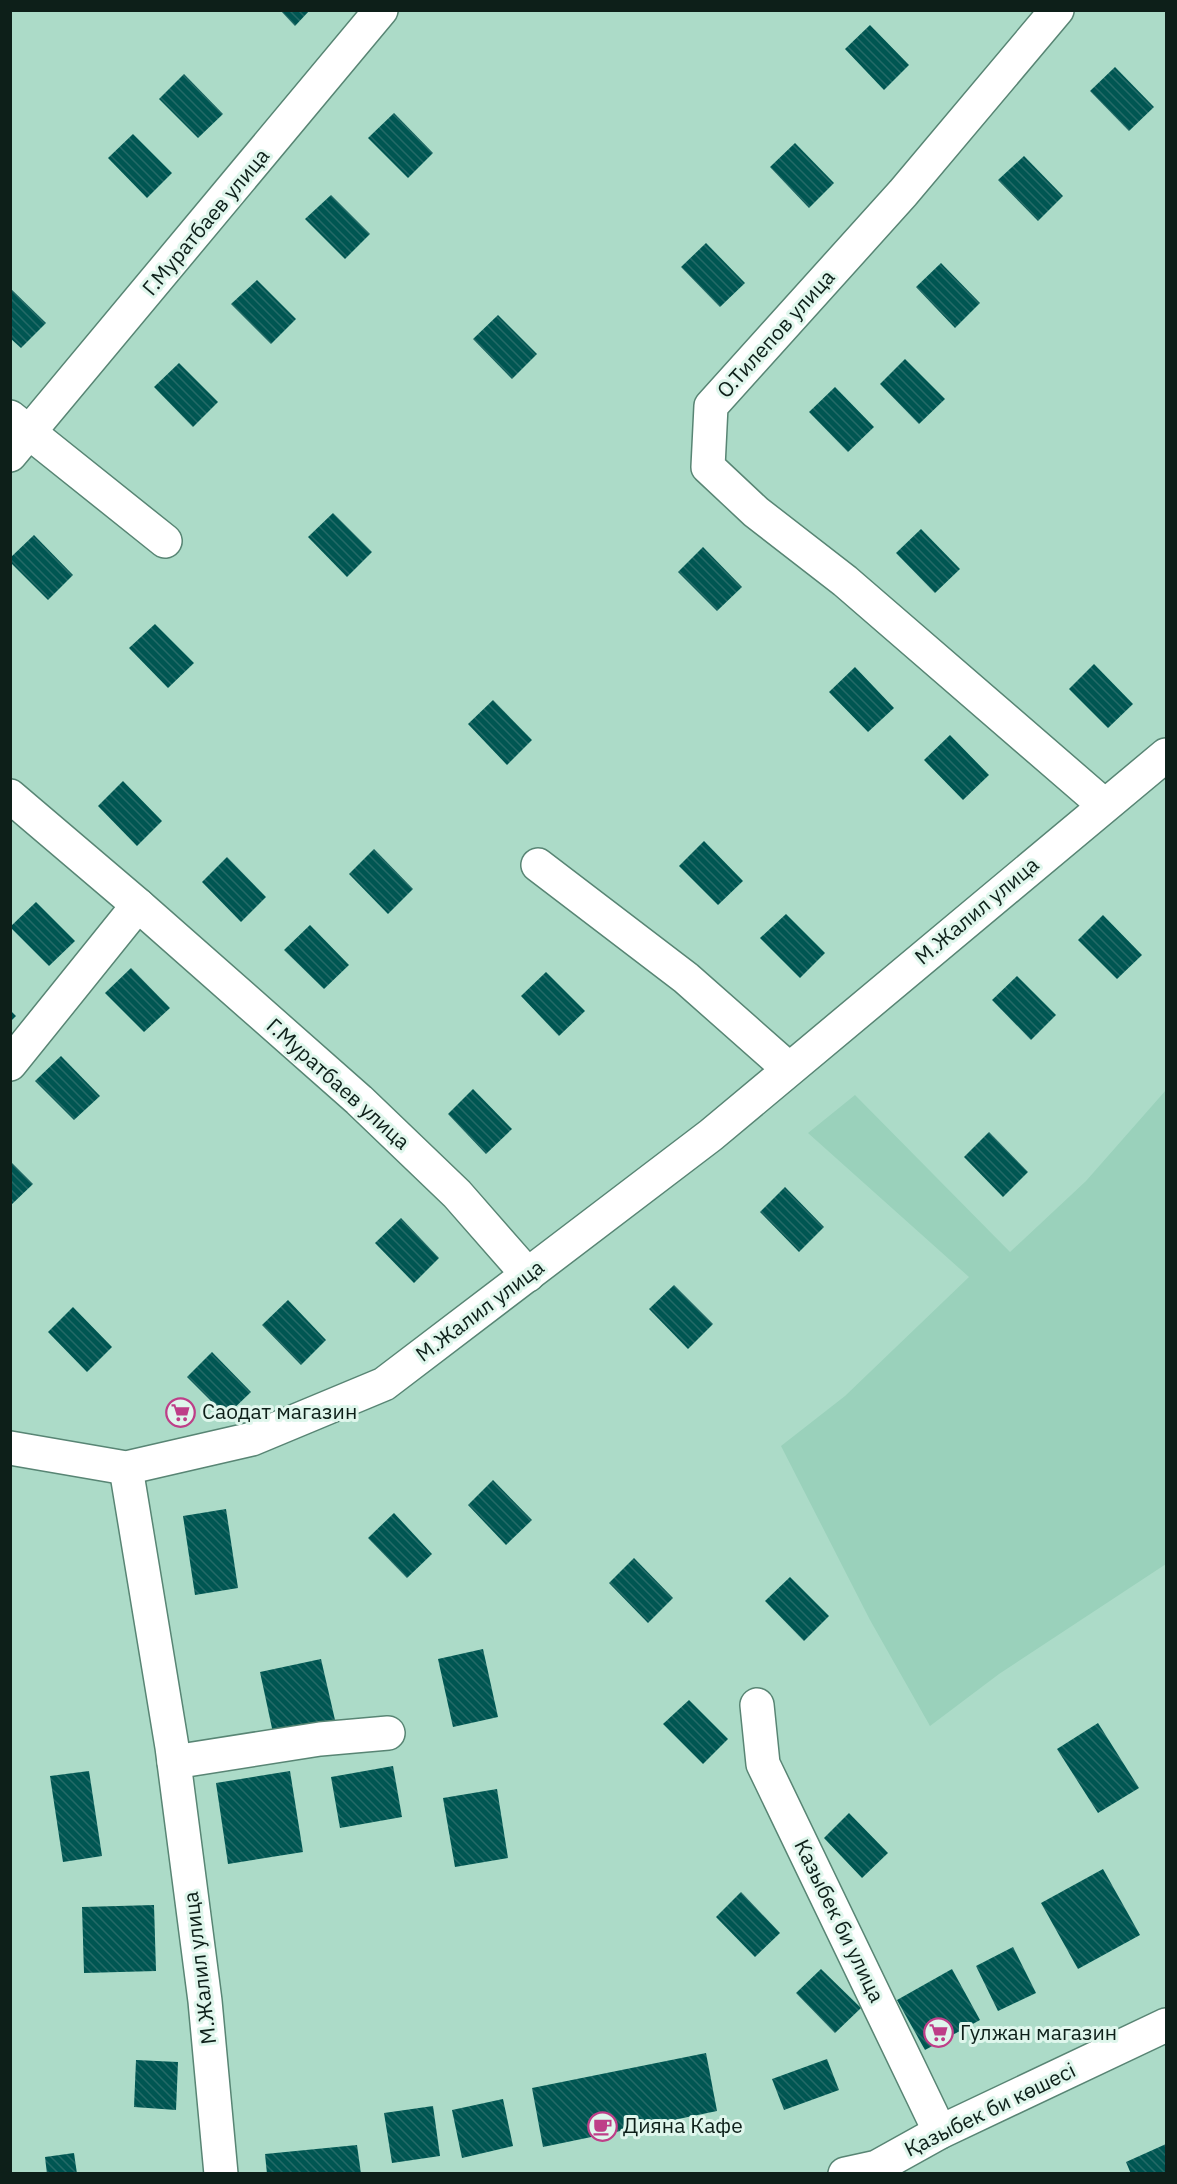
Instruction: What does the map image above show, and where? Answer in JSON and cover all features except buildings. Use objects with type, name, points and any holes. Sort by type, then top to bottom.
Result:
[{"type":"street","name":"Г.Муратбаев улица","points":[[165,541],[17,435],[381,10]]},
{"type":"street","name":"О.Тилепов улица","points":[[1057,10],[903,193],[711,406],[708,467],[756,512],[870,602],[1104,805]]},
{"type":"street","name":"М.Жалил улица","points":[[10,1448],[126,1468],[252,1439],[384,1384],[711,1135],[1167,754]]},
{"type":"street","name":"Г.Муратбаев улица","points":[[10,796],[138,905],[359,1100],[457,1194],[528,1275]]},
{"type":"street","points":[[538,865],[686,978],[789,1069]]},
{"type":"street","points":[[10,1064],[138,905]]},
{"type":"street","name":"М.Жалил улица","points":[[126,1468],[174,1762],[205,2001],[221,2174]]},
{"type":"street","name":"Казыбек би улица","points":[[757,1705],[763,1764],[940,2132]]},
{"type":"street","points":[[174,1762],[320,1739],[388,1733]]},
{"type":"street","name":"Қазыбек би көшесі","points":[[845,2174],[877,2167],[940,2132],[1167,2025]]},
{"type":"shaded area","points":[[1166,1090],[1166,1564],[999,1674],[930,1726],[870,1620],[781,1446],[845,1396],[969,1277],[808,1133],[855,1095],[1010,1252],[1086,1181]]},
{"type":"place","name":"Саодат магазин","points":[[181,1412]]},
{"type":"place","name":"Гулжан магазин","points":[[939,2033]]},
{"type":"place","name":"Дияна Кафе","points":[[602,2126]]}]
